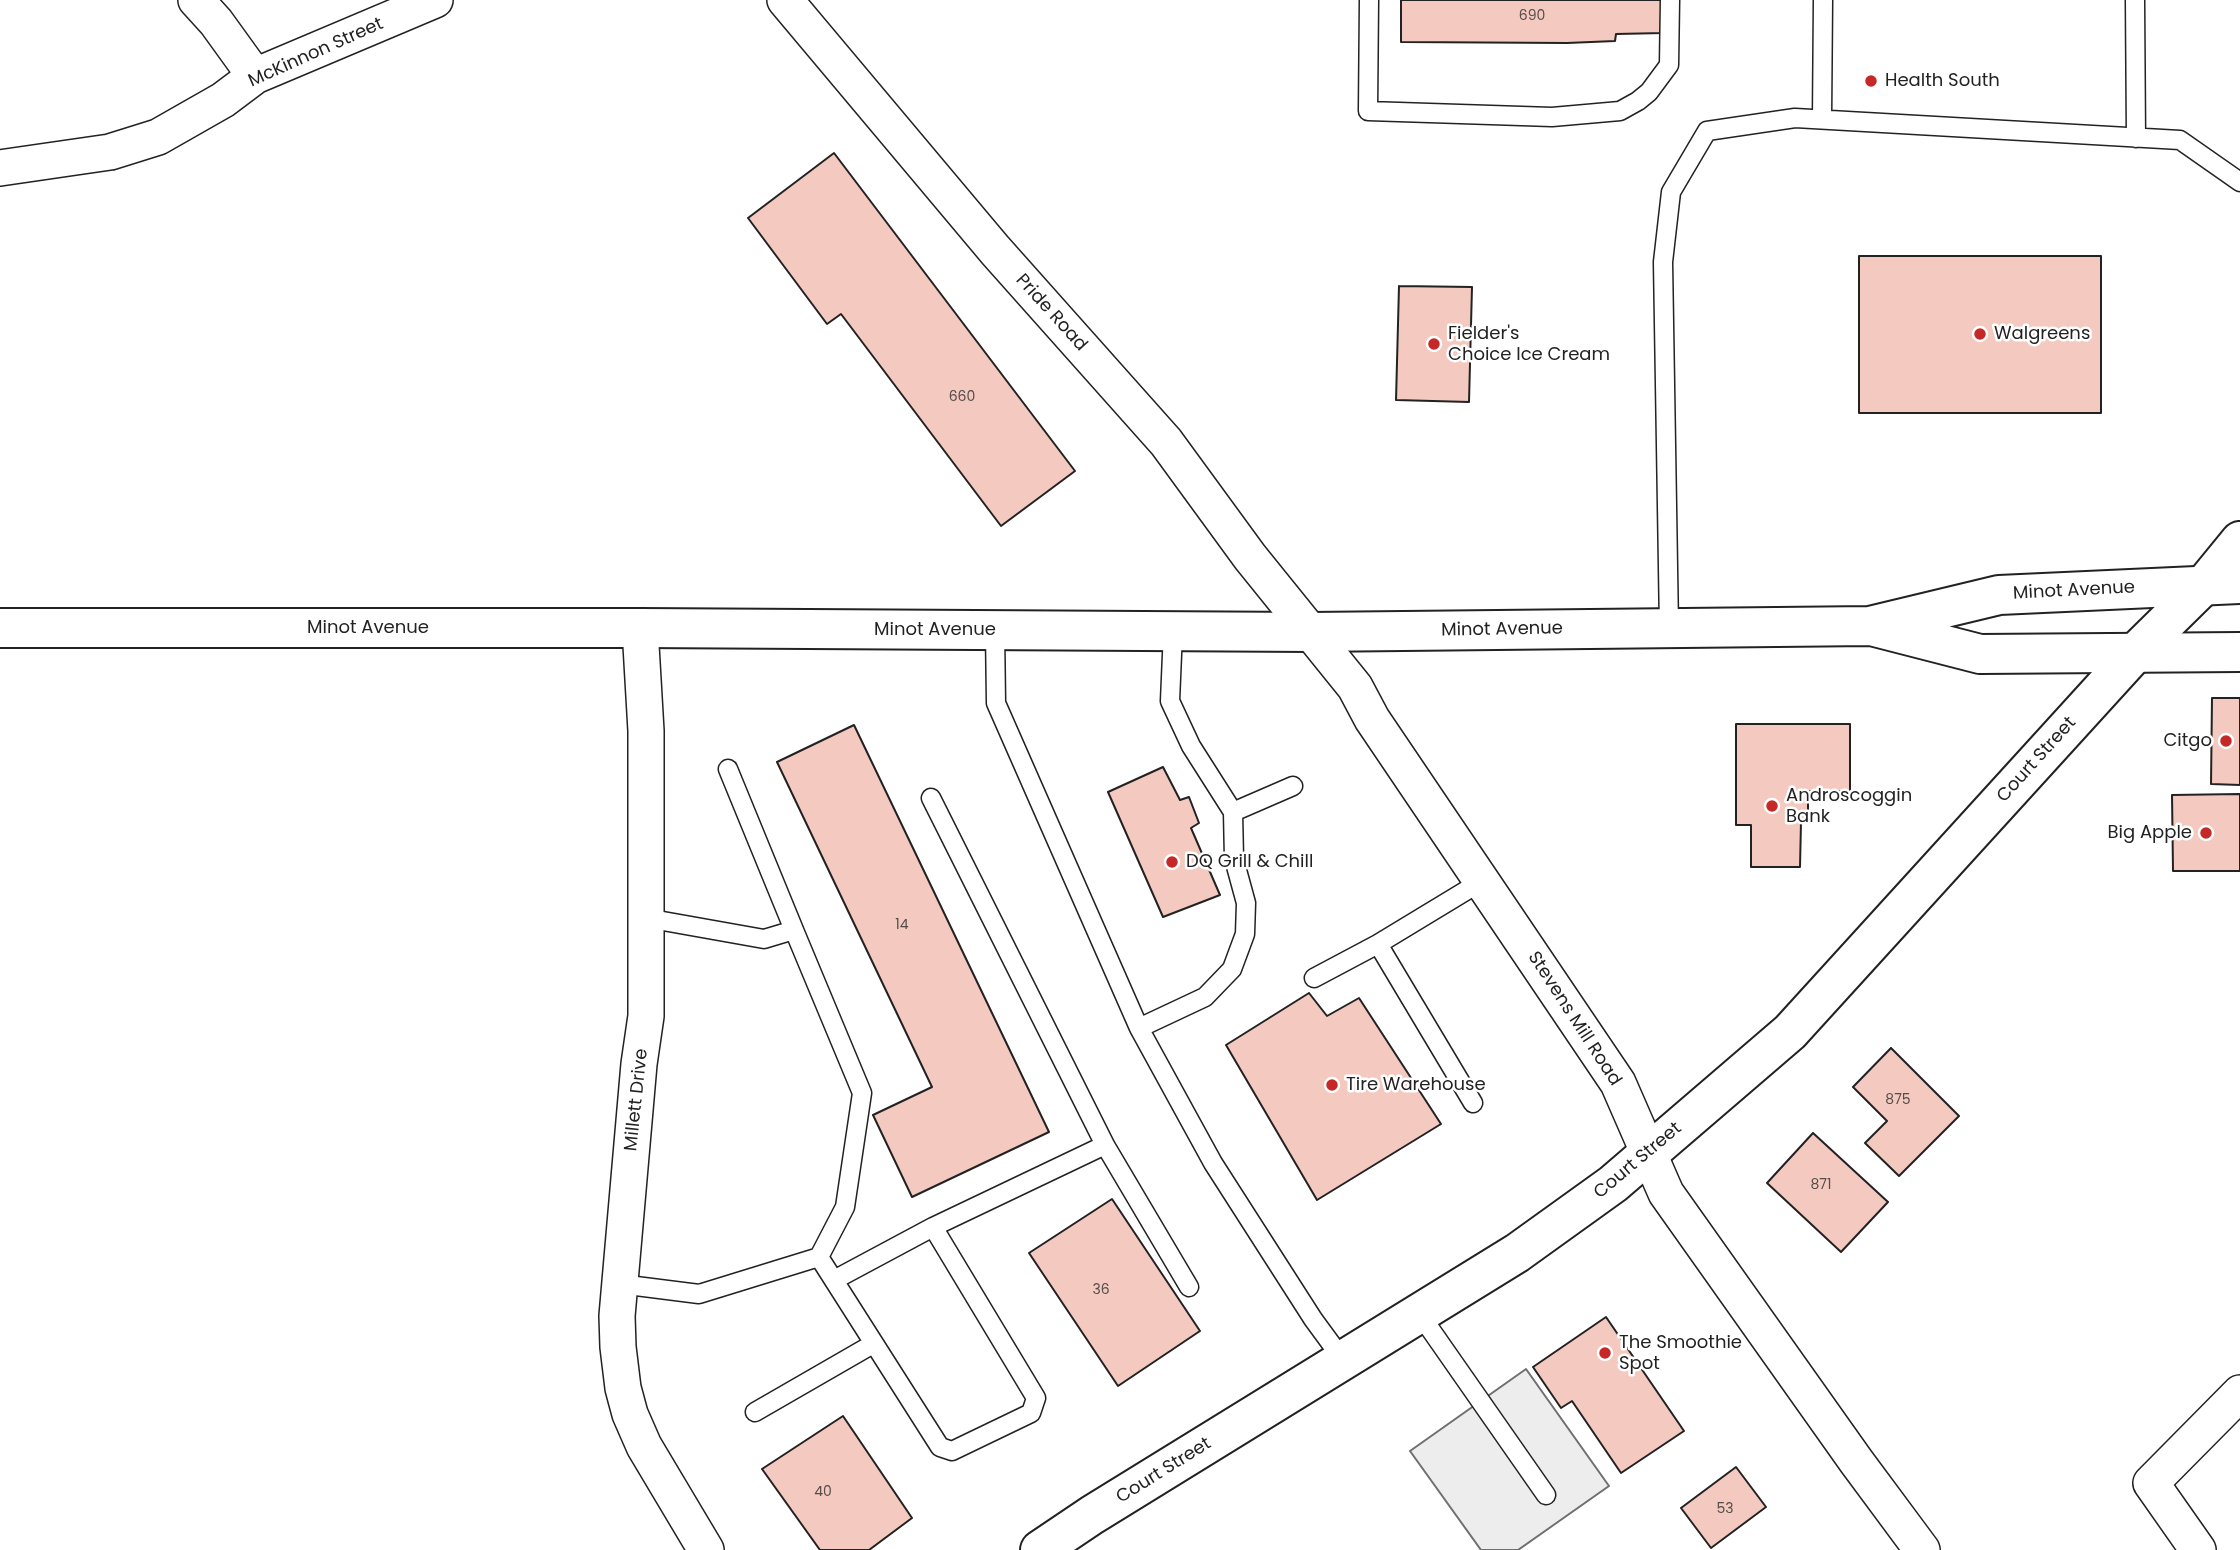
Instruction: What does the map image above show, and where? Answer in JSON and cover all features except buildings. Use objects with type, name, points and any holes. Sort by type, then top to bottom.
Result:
[{"type":"main road","name":"Court Street","points":[[1040,1550],[1517,1252],[1613,1184],[1790,1032],[2136,652],[2222,584],[2240,541]]},
{"type":"main road","name":"Minot Avenue","points":[[0,628],[1310,632],[1870,626],[1999,595],[2222,584]]},
{"type":"main road","name":"Minot Avenue","points":[[1870,626],[1980,654],[2240,652]]},
{"type":"street","points":[[196,0],[216,22],[255,76]]},
{"type":"street","name":"McKinnon Street","points":[[0,168],[110,152],[158,137],[223,100],[255,76],[435,0]]},
{"type":"street","name":"Pride Road","points":[[785,0],[995,250],[1166,442],[1250,557],[1310,632]]},
{"type":"street","name":"Millett Drive","points":[[640,628],[646,731],[646,1016],[639,1064],[617,1316],[618,1347],[623,1388],[630,1414],[644,1446],[706,1550]]},
{"type":"street","name":"Stevens Mill Road","points":[[1310,632],[1354,687],[1372,719],[1618,1083],[1666,1193],[1922,1550]]},
{"type":"street","points":[[2198,1550],[2151,1483],[2240,1393]]},
{"type":"lane","points":[[1368,0],[1368,111],[1552,117],[1620,111],[1649,92],[1670,65],[1670,0]]},
{"type":"lane","points":[[1822,119],[1823,0]]},
{"type":"lane","points":[[2135,0],[2136,138]]},
{"type":"lane","points":[[1669,628],[1663,262],[1671,192],[1707,131],[1795,118],[2180,140],[2240,182]]},
{"type":"lane","points":[[995,630],[996,703],[1139,1028],[1213,1163],[1313,1319],[1343,1360]]},
{"type":"lane","points":[[1139,1028],[1205,997],[1232,969],[1245,934],[1246,903],[1234,859],[1233,813],[1191,746],[1170,701],[1173,631]]},
{"type":"lane","points":[[620,1284],[699,1294],[819,1257],[845,1207],[862,1093],[728,769]]},
{"type":"lane","points":[[1233,813],[1293,786]]},
{"type":"lane","points":[[931,798],[1105,1145],[1189,1287]]},
{"type":"lane","points":[[1314,978],[1378,944],[1482,881]]},
{"type":"lane","points":[[646,918],[764,939],[794,930]]},
{"type":"lane","points":[[1378,944],[1472,1103]]},
{"type":"lane","points":[[834,1280],[933,1227],[1105,1145]]},
{"type":"lane","points":[[819,1257],[940,1447],[952,1451],[1031,1413],[1036,1398],[933,1227]]},
{"type":"lane","points":[[1419,1314],[1546,1495]]},
{"type":"lane","points":[[755,1412],[873,1344]]},
{"type":"shaded area","points":[[1526,1369],[1609,1486],[1518,1550],[1481,1550],[1410,1451]]},
{"type":"place","name":"Health South","points":[[1871,81]]},
{"type":"place","name":"Walgreens","points":[[1980,334]]},
{"type":"place","name":"Fielder's Choice Ice Cream","points":[[1434,344]]},
{"type":"place","name":"Citgo","points":[[2226,741]]},
{"type":"place","name":"Androscoggin Bank","points":[[1772,806]]},
{"type":"place","name":"Big Apple","points":[[2206,833]]},
{"type":"place","name":"DQ Grill & Chill","points":[[1172,862]]},
{"type":"place","name":"Tire Warehouse","points":[[1332,1085]]},
{"type":"place","name":"The Smoothie Spot","points":[[1605,1353]]}]
